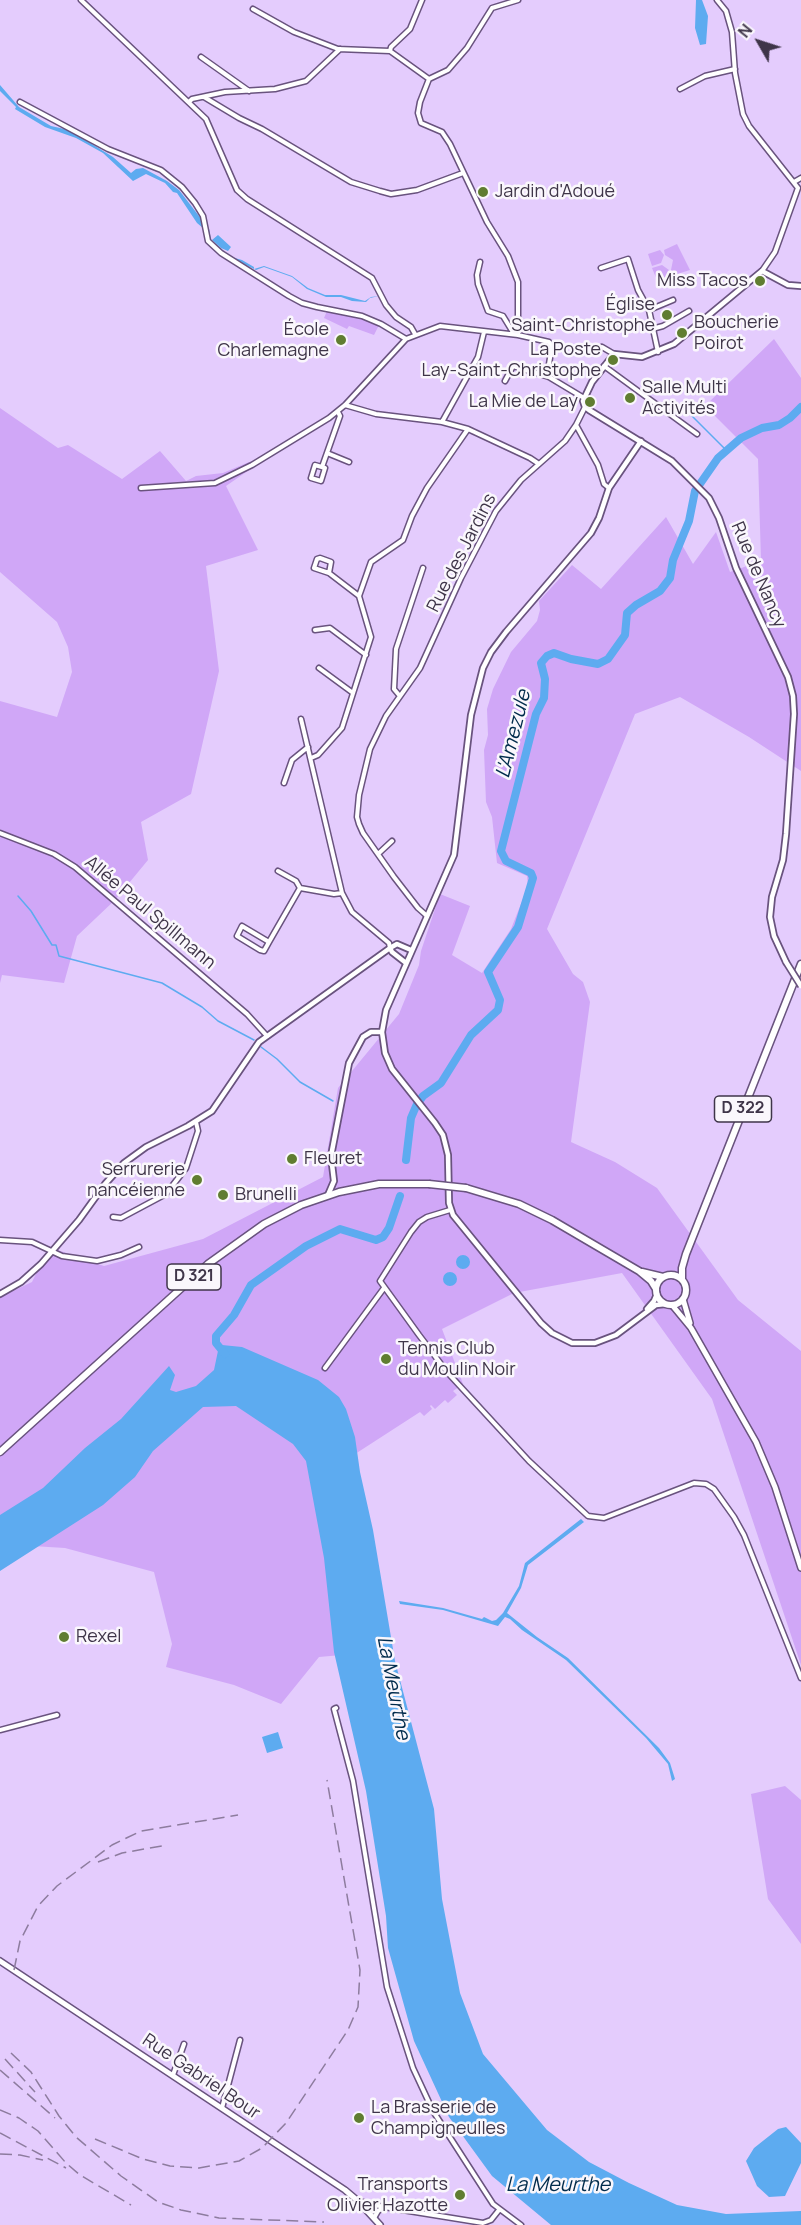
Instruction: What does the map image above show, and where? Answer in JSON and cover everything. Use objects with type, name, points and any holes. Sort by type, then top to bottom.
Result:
[{"type":"main road","name":"D 322","points":[[681,1279],[686,1254],[801,963]]},
{"type":"main road","name":"D 321","points":[[0,1452],[208,1264],[235,1243],[286,1211],[328,1195],[379,1184],[429,1184],[466,1188],[519,1204],[552,1220],[639,1271],[651,1281],[656,1292]]},
{"type":"main road","name":"D 322","points":[[666,1276],[679,1267],[686,1254]]},
{"type":"main road","name":"D 321","points":[[639,1271],[666,1276]]},
{"type":"main road","points":[[691,1328],[683,1299],[686,1287],[681,1279],[666,1276],[656,1292],[691,1328],[756,1442],[773,1481],[801,1568]]},
{"type":"main road","points":[[669,1304],[683,1299]]},
{"type":"main road","name":"Rue Gabriel Bour","points":[[0,1960],[358,2201],[380,2225]]},
{"type":"street","points":[[81,0],[189,102],[211,128],[237,190],[372,278],[386,305],[396,317],[411,327],[415,334]]},
{"type":"street","points":[[390,51],[410,29],[422,0]]},
{"type":"street","points":[[517,335],[518,282],[508,255],[487,222],[450,144],[441,132],[421,123],[419,107],[429,79],[448,69],[467,48],[492,8],[518,0]]},
{"type":"street","points":[[717,0],[726,11],[732,32],[739,99],[746,121],[797,185],[801,195]]},
{"type":"street","points":[[253,9],[294,32],[340,50],[390,51],[429,79]]},
{"type":"street","points":[[189,102],[192,99],[225,92],[275,89],[306,81],[340,50]]},
{"type":"street","points":[[201,57],[250,91]]},
{"type":"street","points":[[680,89],[705,76],[735,69]]},
{"type":"street","points":[[204,97],[351,182],[380,191],[391,194],[417,190],[463,173]]},
{"type":"street","points":[[20,102],[108,149],[161,170],[182,187],[195,203],[203,216],[208,241],[221,253],[289,296],[302,303],[362,316],[406,339]]},
{"type":"street","points":[[602,347],[614,354],[638,357],[658,352],[678,342],[762,271],[775,252],[801,178]]},
{"type":"street","points":[[794,200],[801,200]]},
{"type":"street","points":[[601,268],[628,259],[638,290],[649,310],[658,352]]},
{"type":"street","points":[[480,262],[477,275],[478,284],[488,311],[503,316],[517,335]]},
{"type":"street","points":[[762,271],[793,287],[801,286]]},
{"type":"street","points":[[649,310],[673,300]]},
{"type":"street","points":[[652,329],[663,326],[689,311]]},
{"type":"street","points":[[141,488],[215,483],[252,465],[338,412],[406,339],[443,325],[517,335],[550,343],[552,346],[549,377]]},
{"type":"street","points":[[442,422],[478,357],[483,332]]},
{"type":"street","points":[[585,407],[584,398],[590,386],[614,354]]},
{"type":"street","points":[[505,381],[513,366],[549,377],[584,398]]},
{"type":"street","points":[[604,366],[641,391],[696,434]]},
{"type":"street","points":[[345,405],[376,414],[442,422],[468,429],[538,464]]},
{"type":"street","name":"Rue des Jardins","points":[[427,916],[417,908],[363,833],[359,824],[357,808],[370,748],[399,695],[420,668],[461,578],[496,511],[513,489],[565,441],[585,407]]},
{"type":"street","name":"Rue de Nancy","points":[[585,407],[672,461],[713,505],[736,568],[788,677],[795,714],[783,860],[772,897],[770,917],[774,936],[801,986]]},
{"type":"street","points":[[322,467],[315,465],[311,478],[321,481],[325,468],[322,467],[340,416],[338,412]]},
{"type":"street","points":[[576,425],[594,458],[604,484],[609,488]]},
{"type":"street","points":[[359,596],[371,562],[404,540],[412,516],[468,429]]},
{"type":"street","points":[[641,441],[609,488],[599,518],[586,540],[506,632],[483,668],[471,715],[454,855],[386,1010],[382,1032],[387,1060],[443,1135],[447,1149],[450,1210],[541,1323],[561,1339],[572,1343],[595,1343],[616,1335],[656,1305],[669,1304]]},
{"type":"street","points":[[320,447],[349,462]]},
{"type":"street","points":[[310,759],[318,755],[340,731],[372,632],[359,596],[329,573],[314,568],[316,560],[320,558],[331,562],[329,573]]},
{"type":"street","points":[[399,695],[394,689],[396,649],[423,568]]},
{"type":"street","points":[[315,630],[330,628],[366,655]]},
{"type":"street","points":[[319,668],[353,693]]},
{"type":"street","points":[[301,719],[342,893],[352,912],[390,943],[392,952],[406,963]]},
{"type":"street","points":[[284,783],[292,760],[308,747]]},
{"type":"street","name":"Allée Paul Spillmann","points":[[0,833],[54,854],[75,867],[247,1014],[267,1036]]},
{"type":"street","points":[[378,854],[392,841]]},
{"type":"street","points":[[278,871],[296,881],[300,888]]},
{"type":"street","points":[[300,888],[334,894],[342,893]]},
{"type":"street","points":[[269,942],[242,926],[237,936],[264,951],[300,888]]},
{"type":"street","points":[[0,1294],[21,1282],[51,1253],[124,1162],[146,1147],[212,1112],[224,1098],[251,1053],[267,1036],[390,948],[397,944],[411,950]]},
{"type":"street","points":[[328,1195],[334,1181],[332,1155],[346,1076],[353,1054],[367,1034],[382,1032]]},
{"type":"street","points":[[113,1217],[121,1218],[166,1194],[186,1168],[198,1131],[196,1122]]},
{"type":"street","points":[[450,1210],[427,1217],[411,1232],[382,1276],[380,1281],[384,1288],[462,1389],[529,1461],[588,1516],[604,1518],[694,1483],[706,1484],[714,1489],[744,1535],[801,1678]]},
{"type":"street","points":[[0,1240],[35,1243],[51,1253],[98,1261],[139,1247]]},
{"type":"street","points":[[325,1368],[384,1288]]},
{"type":"street","points":[[639,1318],[654,1301],[656,1292]]},
{"type":"street","points":[[336,1708],[334,1709],[353,1781],[384,1969],[394,2011],[412,2068],[424,2094],[470,2169],[499,2210],[521,2225]]},
{"type":"street","points":[[0,1730],[57,1715]]},
{"type":"street","points":[[222,2109],[240,2040]]},
{"type":"street","points":[[172,2076],[184,2044]]},
{"type":"street","points":[[339,2206],[351,2206],[358,2201],[384,2208],[483,2223],[491,2220],[499,2210]]},
{"type":"street","points":[[372,2216],[377,2206]]},
{"type":"street","points":[[372,2216],[384,2208]]},
{"type":"shaded area","points":[[677,244],[690,270],[674,275],[671,270],[673,260],[665,255],[664,250]]},
{"type":"shaded area","points":[[660,250],[664,255],[661,263],[652,266],[648,254]]},
{"type":"shaded area","points":[[662,265],[669,270],[671,275],[657,280],[652,268]]},
{"type":"shaded area","points":[[327,311],[365,319],[379,325],[374,335],[349,326],[347,329],[324,318]]},
{"type":"shaded area","points":[[774,339],[801,378],[801,771],[749,737],[680,697],[635,714],[547,929],[573,974],[583,982],[590,1002],[571,1142],[615,1162],[657,1188],[738,1300],[801,1351],[801,1665],[712,1399],[622,1273],[514,1293],[442,1329],[463,1384],[453,1391],[457,1395],[448,1403],[445,1400],[435,1409],[431,1405],[432,1409],[424,1416],[420,1412],[352,1456],[364,1653],[319,1657],[281,1704],[234,1685],[166,1667],[172,1644],[154,1572],[65,1548],[0,1544],[0,1297],[32,1282],[49,1247],[104,1266],[203,1239],[323,1177],[338,1088],[399,1014],[419,965],[421,951],[440,894],[470,906],[452,955],[482,973],[511,929],[528,886],[527,876],[497,863],[492,817],[486,802],[484,750],[488,735],[487,709],[493,689],[511,652],[537,621],[540,610],[539,601],[572,565],[601,589],[666,517],[693,564],[716,532],[730,572],[761,561],[758,459],[705,406]]},
{"type":"shaded area","points":[[0,408],[58,448],[68,445],[122,479],[160,451],[186,481],[196,476],[223,473],[249,462],[252,468],[226,486],[258,550],[206,566],[219,671],[191,794],[141,822],[148,860],[115,900],[77,936],[64,983],[2,975],[0,983],[0,701],[57,717],[72,672],[68,647],[57,622],[0,572]]},
{"type":"shaded area","points":[[785,1786],[801,1800],[801,1944],[768,1899],[751,1794]]},
{"type":"water","points":[[696,0],[702,0],[708,16],[706,44],[700,45],[695,28]]},
{"type":"water","points":[[0,85],[19,107],[51,126],[69,130],[113,157],[131,173],[143,168],[167,181],[179,190],[209,229],[211,240],[228,254],[209,240],[203,224],[203,228],[197,223],[177,193],[165,183],[146,174],[133,181],[103,153],[76,138],[45,127],[15,109],[16,107],[0,91]]},
{"type":"water","points":[[218,235],[231,247],[228,251],[212,240]]},
{"type":"water","points":[[232,257],[242,260],[254,269],[234,259]]},
{"type":"water","points":[[264,266],[292,276],[308,288],[325,295],[341,295],[365,301],[371,297],[379,296],[370,298],[366,302],[341,297],[326,297],[307,289],[292,277],[264,267],[254,269]]},
{"type":"water","points":[[463,1255],[468,1257],[470,1262],[468,1267],[463,1269],[458,1267],[456,1262],[458,1257]]},
{"type":"water","points":[[450,1272],[455,1274],[457,1279],[455,1284],[450,1286],[445,1284],[443,1279],[445,1274]]},
{"type":"water","name":"La Meurthe","points":[[219,1346],[242,1347],[318,1380],[339,1397],[346,1409],[355,1437],[395,1661],[434,1809],[442,1899],[460,1993],[483,2054],[547,2130],[589,2162],[677,2205],[726,2214],[801,2211],[801,2225],[551,2225],[492,2176],[449,2117],[414,2041],[388,1948],[386,1916],[366,1791],[334,1652],[324,1558],[306,1461],[293,1444],[236,1406],[203,1407],[153,1451],[135,1477],[103,1505],[0,1571],[0,1515],[43,1488],[85,1448],[121,1419],[169,1366],[175,1375],[170,1390],[176,1392],[196,1386],[214,1370]]},
{"type":"water","points":[[581,1519],[584,1522],[528,1565],[521,1588],[507,1613],[568,1658],[659,1748],[670,1763],[675,1779],[672,1781],[668,1764],[646,1738],[566,1660],[510,1619],[505,1617],[498,1626],[443,1610],[400,1604],[399,1601],[496,1620],[503,1613],[519,1586],[525,1563]]},
{"type":"water","points":[[278,1732],[283,1748],[267,1753],[262,1737]]},
{"type":"water","points":[[786,2127],[801,2143],[801,2163],[785,2196],[769,2197],[757,2186],[746,2161],[754,2148],[778,2129]]},
{"type":"waterway","name":"L'Amezule","points":[[406,1160],[411,1118],[417,1104],[423,1096],[441,1083],[471,1035],[498,1010],[500,1000],[488,972],[518,927],[533,878],[531,873],[506,861],[501,851],[536,714],[544,698],[545,679],[541,663],[547,656],[554,653],[598,664],[608,659],[625,635],[627,613],[660,591],[670,578],[673,560],[689,521],[695,491],[718,458],[741,438],[762,428],[779,425],[801,407]]},
{"type":"waterway","points":[[684,408],[726,450]]},
{"type":"waterway","points":[[18,896],[31,911],[52,945],[56,945],[59,956],[162,983],[202,1007],[218,1021],[254,1040]]},
{"type":"waterway","points":[[261,1047],[300,1082],[333,1101]]},
{"type":"waterway","name":"L'Amezule","points":[[225,1354],[216,1343],[216,1336],[234,1315],[251,1285],[306,1246],[340,1229],[376,1240],[383,1237],[389,1228],[400,1196]]},
{"type":"railway","points":[[95,2139],[143,2159],[170,2166],[199,2168],[239,2161],[262,2148],[286,2123],[348,2030],[358,2007],[360,1970],[327,1780]]},
{"type":"railway","points":[[14,1970],[20,1941],[38,1906],[57,1886],[112,1845],[141,1831],[238,1815]]},
{"type":"railway","points":[[98,1862],[122,1853],[167,1845]]},
{"type":"railway","points":[[11,2053],[31,2072],[59,2116],[76,2137],[121,2176],[158,2202],[181,2210],[219,2218],[324,2222]]},
{"type":"railway","points":[[5,2059],[35,2092]]},
{"type":"railway","points":[[0,2070],[55,2118]]},
{"type":"railway","points":[[0,2110],[19,2118],[38,2131],[66,2163],[80,2175],[131,2205]]},
{"type":"railway","points":[[0,2133],[66,2168]]},
{"type":"railway","points":[[0,2154],[43,2160]]},
{"type":"place","name":"Jardin d'Adoué","points":[[483,192]]},
{"type":"place","name":"Miss Tacos","points":[[760,281]]},
{"type":"place","name":"Église Saint-Christophe","points":[[667,315]]},
{"type":"place","name":"Boucherie Poirot","points":[[682,333]]},
{"type":"place","name":"École Charlemagne","points":[[341,340]]},
{"type":"place","name":"La Poste Lay-Saint-Christophe","points":[[613,360]]},
{"type":"place","name":"Salle Multi Activités","points":[[630,398]]},
{"type":"place","name":"La Mie de Lay","points":[[590,402]]},
{"type":"place","name":"Fleuret","points":[[292,1159]]},
{"type":"place","name":"Serrurerie nancéienne","points":[[197,1180]]},
{"type":"place","name":"Brunelli","points":[[223,1195]]},
{"type":"place","name":"Tennis Club du Moulin Noir","points":[[386,1359]]},
{"type":"place","name":"Rexel","points":[[64,1637]]},
{"type":"place","name":"La Brasserie de Champigneulles","points":[[359,2118]]},
{"type":"place","name":"Transports Olivier Hazotte","points":[[460,2195]]}]
